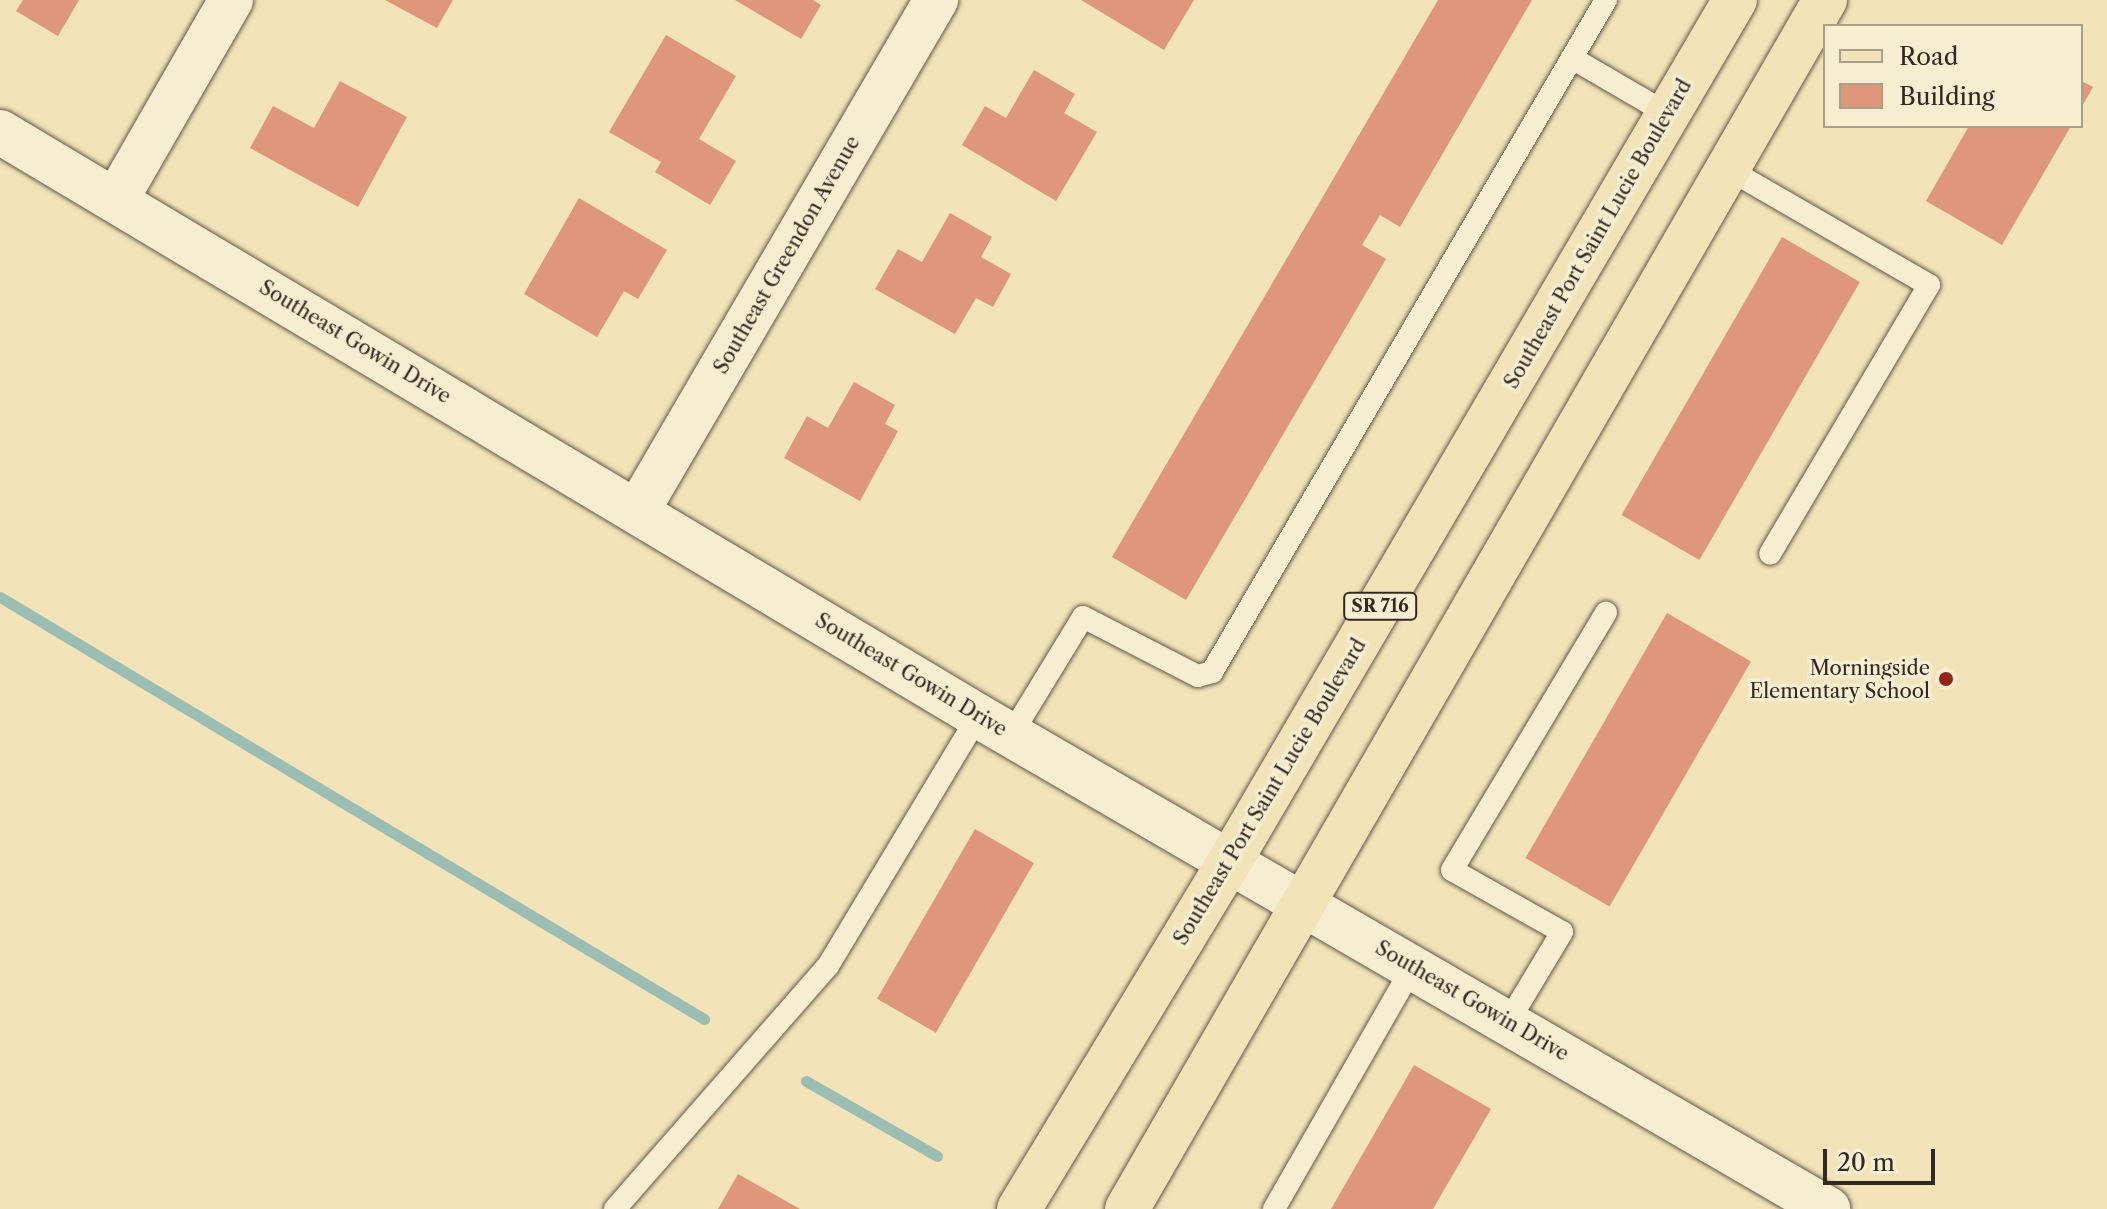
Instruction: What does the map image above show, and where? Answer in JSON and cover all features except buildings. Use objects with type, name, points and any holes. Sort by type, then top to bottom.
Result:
[{"type":"main road","name":"Southeast Port Saint Lucie Boulevard","points":[[1019,1209],[1230,861],[1735,0]]},
{"type":"main road","points":[[1127,1209],[1307,905],[1825,0]]},
{"type":"street","points":[[116,200],[231,0]]},
{"type":"street","name":"Southeast Greendon Avenue","points":[[638,510],[936,0]]},
{"type":"street","name":"Southeast Gowin Drive","points":[[0,132],[638,510],[994,726],[1828,1209]]},
{"type":"lane","points":[[615,1209],[828,966],[994,726],[1083,617],[1198,676],[1212,672],[1606,0]]},
{"type":"lane","points":[[1572,58],[1668,114]]},
{"type":"lane","points":[[1728,169],[1929,285],[1770,554]]},
{"type":"lane","points":[[1508,1022],[1562,932],[1452,870],[1606,613]]},
{"type":"lane","points":[[1274,1209],[1413,966]]},
{"type":"waterway","points":[[0,597],[704,1019]]},
{"type":"waterway","points":[[806,1081],[937,1156]]},
{"type":"place","name":"Morningside Elementary School","points":[[1946,679]]}]
